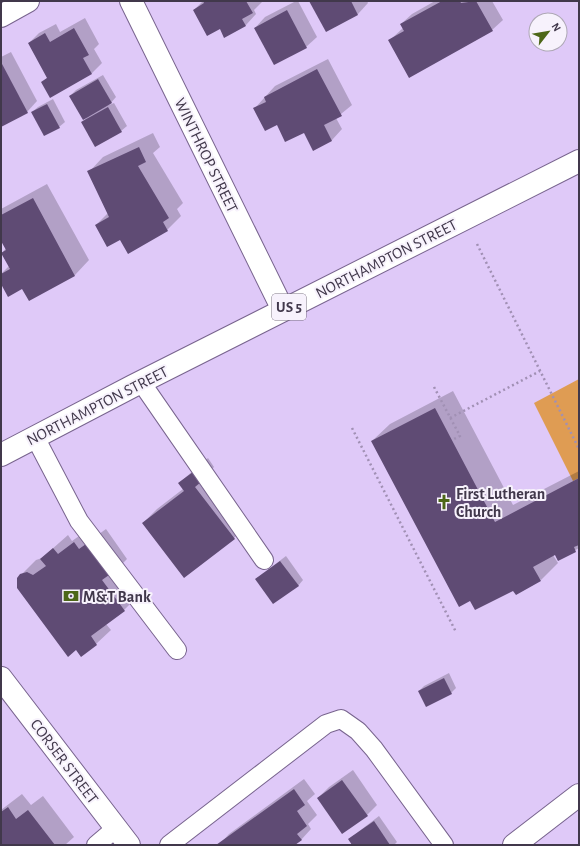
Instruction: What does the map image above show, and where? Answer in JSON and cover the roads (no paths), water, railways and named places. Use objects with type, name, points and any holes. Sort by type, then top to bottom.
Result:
[{"type":"main road","points":[[1,16],[28,1]]},
{"type":"main road","name":"WINTHROP STREET","points":[[131,1],[283,310]]},
{"type":"main road","name":"NORTHAMPTON STREET","points":[[1,455],[141,382],[579,161]]},
{"type":"main road","name":"CORSER STREET","points":[[1,678],[122,837]]},
{"type":"main road","points":[[514,845],[579,795]]},
{"type":"lane","points":[[141,382],[264,560]]},
{"type":"lane","points":[[35,437],[79,521],[177,650]]},
{"type":"lane","points":[[168,845],[326,724],[341,719],[358,730],[374,749],[444,845]]},
{"type":"lane","points":[[96,845],[122,837]]},
{"type":"place","name":"First Lutheran Church","points":[[444,502]]},
{"type":"place","name":"M&T Bank","points":[[71,596]]}]
